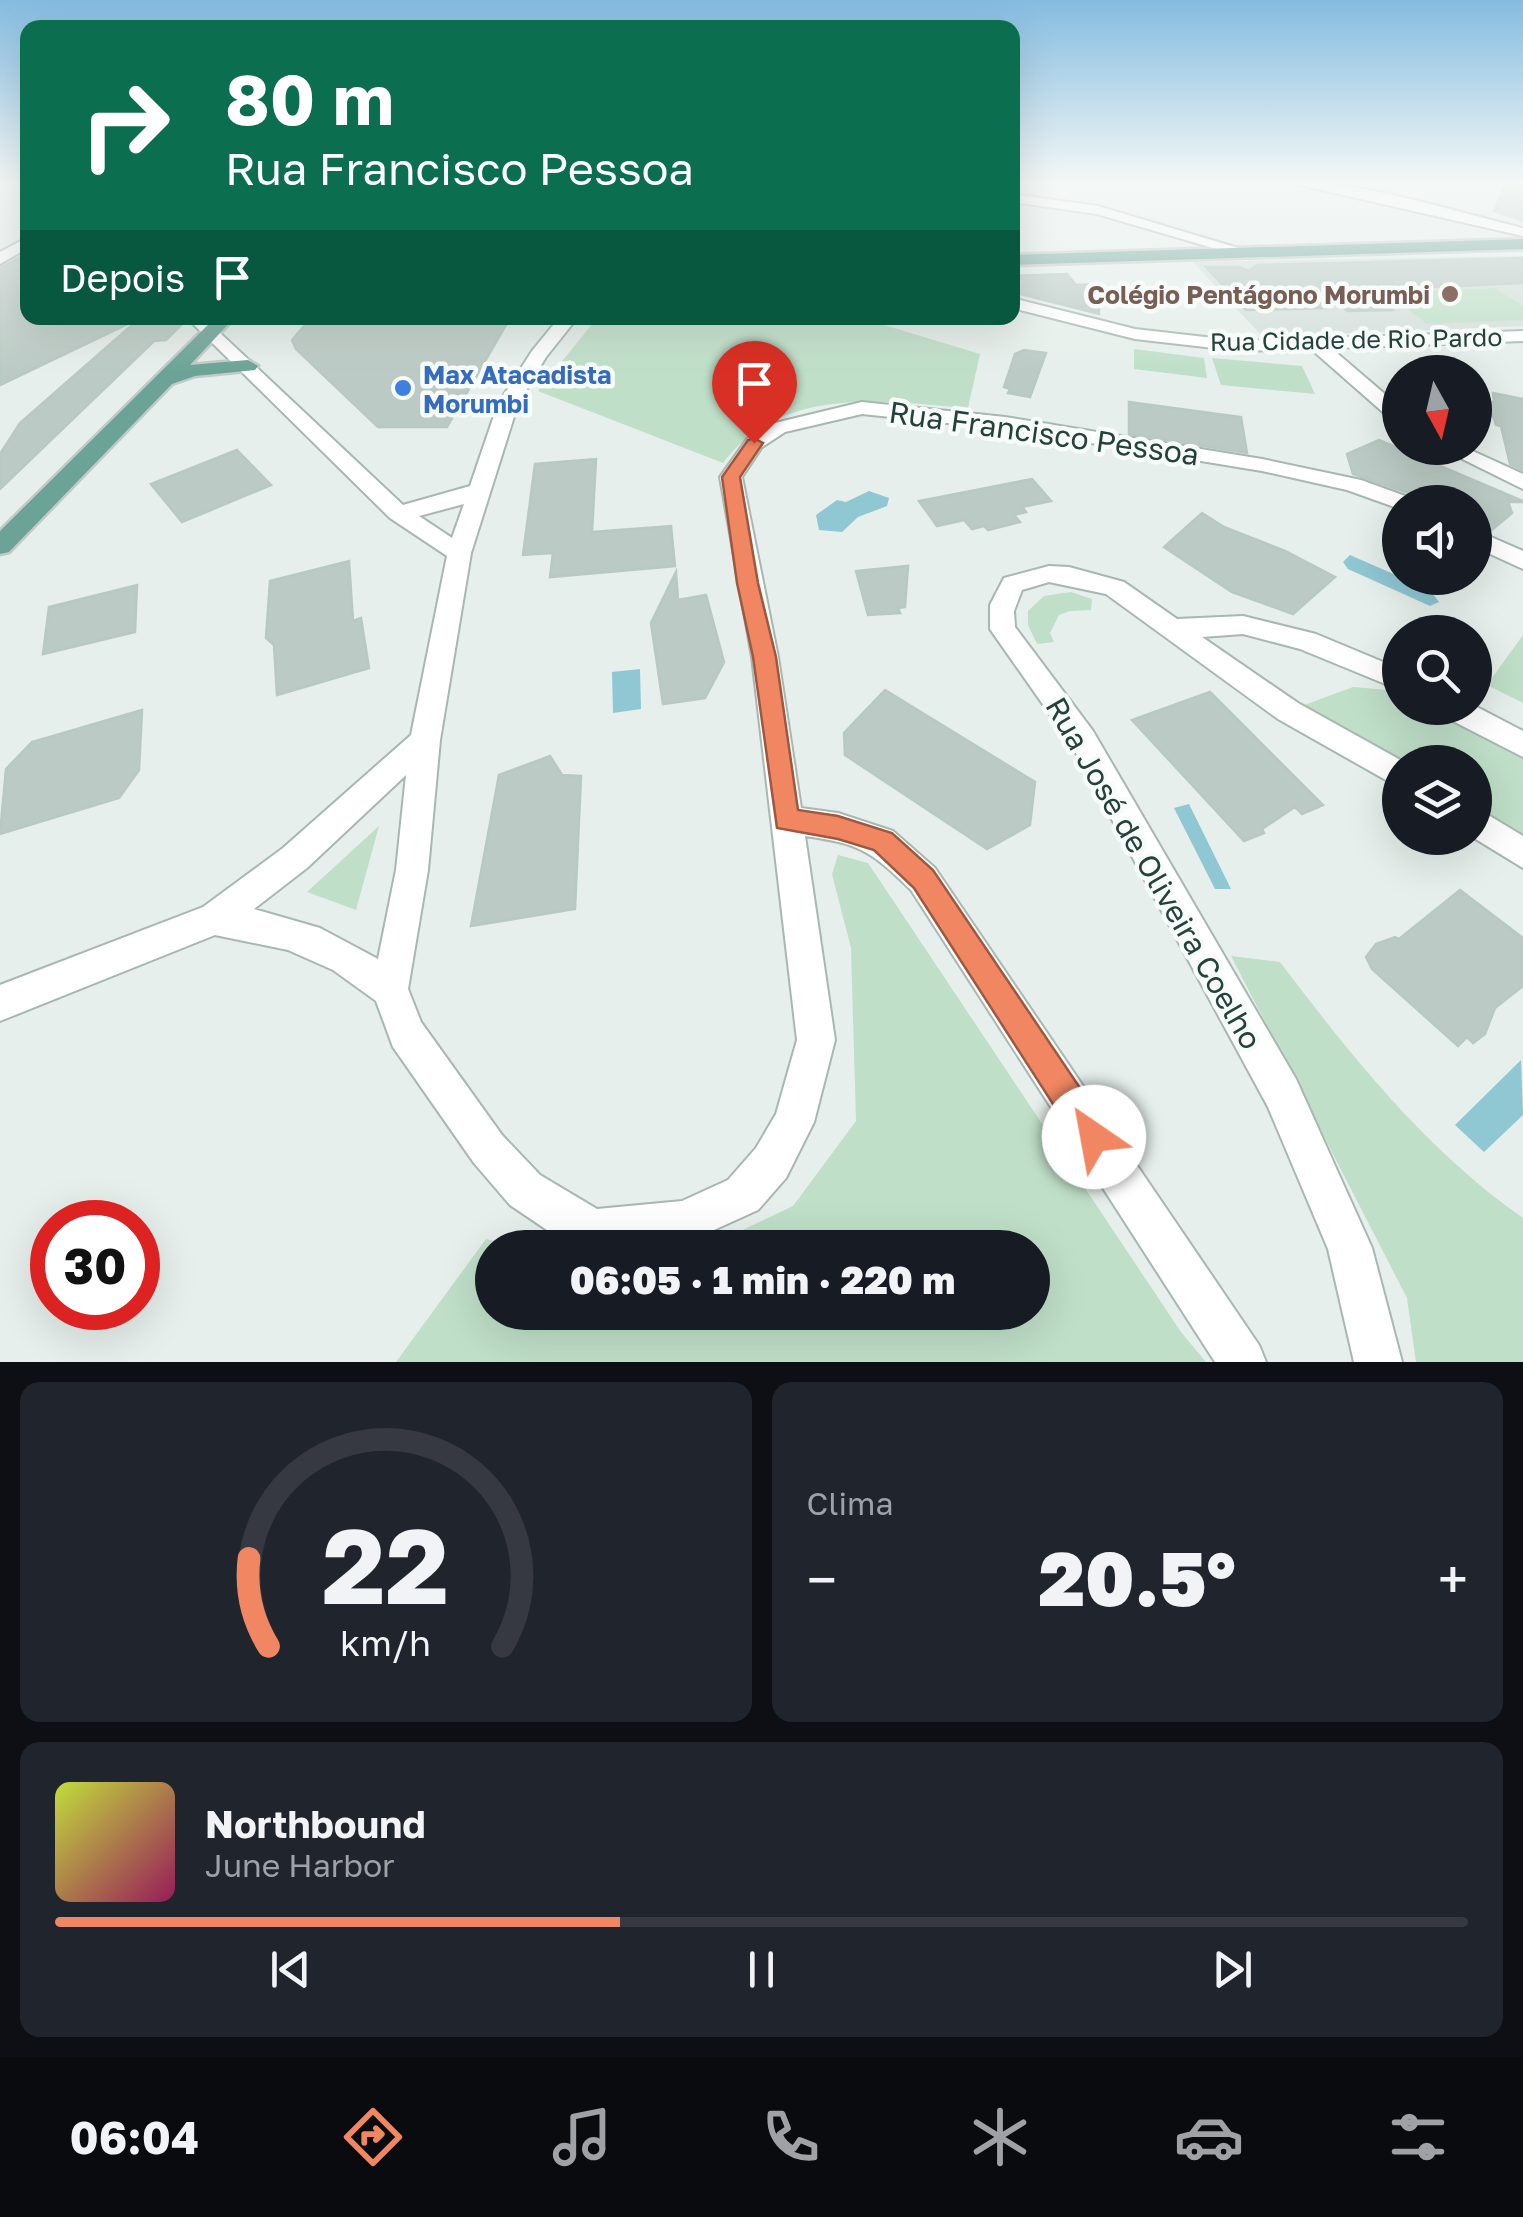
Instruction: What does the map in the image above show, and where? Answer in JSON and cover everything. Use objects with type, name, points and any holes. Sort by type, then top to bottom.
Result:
[{"type":"main road","points":[[1020,260],[1508,245]]},
{"type":"main road","points":[[0,520],[201,325]]},
{"type":"main road","points":[[0,546],[160,381],[202,325]]},
{"type":"main road","points":[[160,381],[193,370],[248,366]]},
{"type":"street","points":[[1215,245],[1247,254]]},
{"type":"street","name":"Rua Cidade de Rio Pardo","points":[[1020,305],[1116,330],[1186,342],[1316,345],[1523,336]]},
{"type":"street","points":[[211,325],[398,512],[459,553]]},
{"type":"street","points":[[214,918],[307,936],[347,957],[390,989],[412,870],[425,740],[459,553],[508,404],[538,355],[562,325]]},
{"type":"street","points":[[1316,345],[1382,401]]},
{"type":"street","name":"Rua Francisco Pessoa","points":[[390,989],[406,1034],[488,1150],[525,1190],[562,1216],[595,1231],[683,1222],[743,1195],[762,1174],[794,1122],[808,1082],[816,1040],[764,657],[731,477],[754,443],[778,428],[862,408],[921,412],[1262,465],[1382,496]]},
{"type":"street","points":[[1486,465],[1523,482]]},
{"type":"street","points":[[398,512],[440,506],[480,490]]},
{"type":"street","points":[[1492,546],[1523,561]]},
{"type":"street","name":"Rua José de Oliveira Coelho","points":[[1378,1362],[1350,1248],[1282,1093],[1083,739],[1003,629],[1000,617],[1013,584],[1050,574],[1115,588],[1288,711],[1382,764]]},
{"type":"street","points":[[1171,629],[1244,625],[1307,641],[1382,672]]},
{"type":"street","points":[[1485,725],[1523,745]]},
{"type":"street","points":[[0,1003],[214,918],[296,858],[425,740]]},
{"type":"street","points":[[786,820],[838,827],[882,841],[923,879],[1242,1362]]},
{"type":"street","points":[[1492,833],[1523,854]]},
{"type":"shaded area","points":[[1523,256],[1523,326],[1263,337],[1193,262]]},
{"type":"green space","points":[[1495,288],[1523,306],[1523,320],[1427,324],[1386,293]]},
{"type":"green space","points":[[591,325],[884,325],[980,354],[968,408],[868,402],[804,409],[747,438],[723,463],[538,391]]},
{"type":"green space","points":[[1134,349],[1204,358],[1207,378],[1134,369]]},
{"type":"green space","points":[[1212,358],[1302,366],[1315,394],[1221,385]]},
{"type":"green space","points":[[1071,592],[1092,599],[1091,610],[1059,615],[1050,633],[1054,642],[1037,644],[1028,625],[1028,611],[1044,596]]},
{"type":"green space","points":[[1523,635],[1523,703],[1492,688],[1492,678]]},
{"type":"green space","points":[[1353,687],[1382,689],[1382,725],[1485,725],[1523,745],[1523,859],[1492,840],[1492,745],[1382,745],[1382,754],[1288,711]]},
{"type":"green space","points":[[379,826],[356,910],[307,892]]},
{"type":"green space","points":[[838,855],[868,863],[1181,1332],[1206,1362],[396,1362],[475,1254],[475,1330],[1050,1330],[1050,1230],[743,1230],[793,1206],[856,1121],[851,948],[832,874]]},
{"type":"green space","points":[[1231,956],[1280,962],[1334,1032],[1422,1132],[1523,1218],[1523,1362],[1416,1362],[1407,1298]]},
{"type":"water","points":[[869,491],[889,498],[887,506],[858,517],[842,532],[819,530],[816,515],[837,500],[846,502]]},
{"type":"water","points":[[1350,555],[1382,569],[1382,584],[1348,569],[1343,562]]},
{"type":"water","points":[[1406,595],[1434,595],[1439,602],[1430,606]]},
{"type":"water","points":[[640,669],[641,709],[613,713],[612,672]]},
{"type":"water","points":[[1189,804],[1231,889],[1215,889],[1174,808]]},
{"type":"water","points":[[1521,1060],[1523,1115],[1484,1152],[1455,1125]]},
{"type":"building","points":[[20,257],[20,325],[125,325],[0,385],[0,268]]},
{"type":"building","points":[[1523,258],[1523,283],[1368,290],[1392,310],[1348,311],[1337,302],[1327,308],[1246,310],[1206,267],[1239,267],[1249,271],[1257,265]]},
{"type":"building","points":[[1067,274],[1076,285],[1098,284],[1099,314],[1020,294],[1020,276]]},
{"type":"building","points":[[132,325],[181,325],[166,340],[154,341],[0,489],[0,454],[20,423]]},
{"type":"building","name":"Max Atacadista Morumbi","points":[[305,325],[506,325],[447,427],[378,427],[296,349],[292,340]]},
{"type":"building","points":[[1024,350],[1046,353],[1030,397],[1008,393],[1010,389],[1004,387],[1015,354]]},
{"type":"building","points":[[1493,393],[1523,399],[1523,470],[1510,464],[1501,426],[1496,425],[1492,414]]},
{"type":"building","points":[[1129,402],[1241,417],[1247,453],[1129,434]]},
{"type":"building","points":[[1379,440],[1382,465],[1438,465],[1485,485],[1385,485],[1353,474],[1347,454]]},
{"type":"building","points":[[237,450],[271,485],[182,522],[151,484]]},
{"type":"building","points":[[596,459],[592,532],[671,526],[675,566],[550,577],[553,553],[523,555],[535,464]]},
{"type":"building","points":[[1032,479],[1051,501],[1022,507],[1026,512],[1014,515],[1020,522],[988,530],[984,526],[972,529],[964,520],[937,526],[919,501]]},
{"type":"building","points":[[1492,488],[1523,501],[1508,502],[1512,513],[1492,530]]},
{"type":"building","points":[[1202,513],[1224,527],[1285,551],[1335,577],[1293,614],[1232,592],[1164,547]]},
{"type":"building","points":[[349,561],[353,621],[361,618],[369,668],[277,695],[274,645],[266,638],[270,581]]},
{"type":"building","points":[[908,566],[905,607],[898,608],[900,613],[868,615],[856,571]]},
{"type":"building","points":[[676,572],[678,600],[706,595],[724,662],[705,698],[663,704],[651,623]]},
{"type":"building","points":[[137,585],[135,632],[43,654],[49,607]]},
{"type":"building","points":[[885,690],[1035,782],[1030,825],[987,849],[845,755],[844,733]]},
{"type":"building","points":[[1210,692],[1323,805],[1302,814],[1295,807],[1262,829],[1264,833],[1244,841],[1132,720]]},
{"type":"building","points":[[142,710],[139,770],[119,798],[0,834],[6,769],[32,742]]},
{"type":"building","points":[[550,756],[562,775],[581,776],[575,909],[471,926],[499,775]]},
{"type":"building","points":[[1460,890],[1523,938],[1523,986],[1495,1008],[1485,1034],[1473,1043],[1467,1037],[1458,1046],[1372,969],[1366,957],[1376,944],[1399,939]]},
{"type":"place","name":"Colégio Pentágono Morumbi","points":[[1450,294]]},
{"type":"place","name":"Max Atacadista Morumbi","points":[[403,388]]},
{"type":"route","points":[[754,443],[731,477],[764,657],[786,820],[838,827],[882,841],[923,879],[1094,1137]]}]
